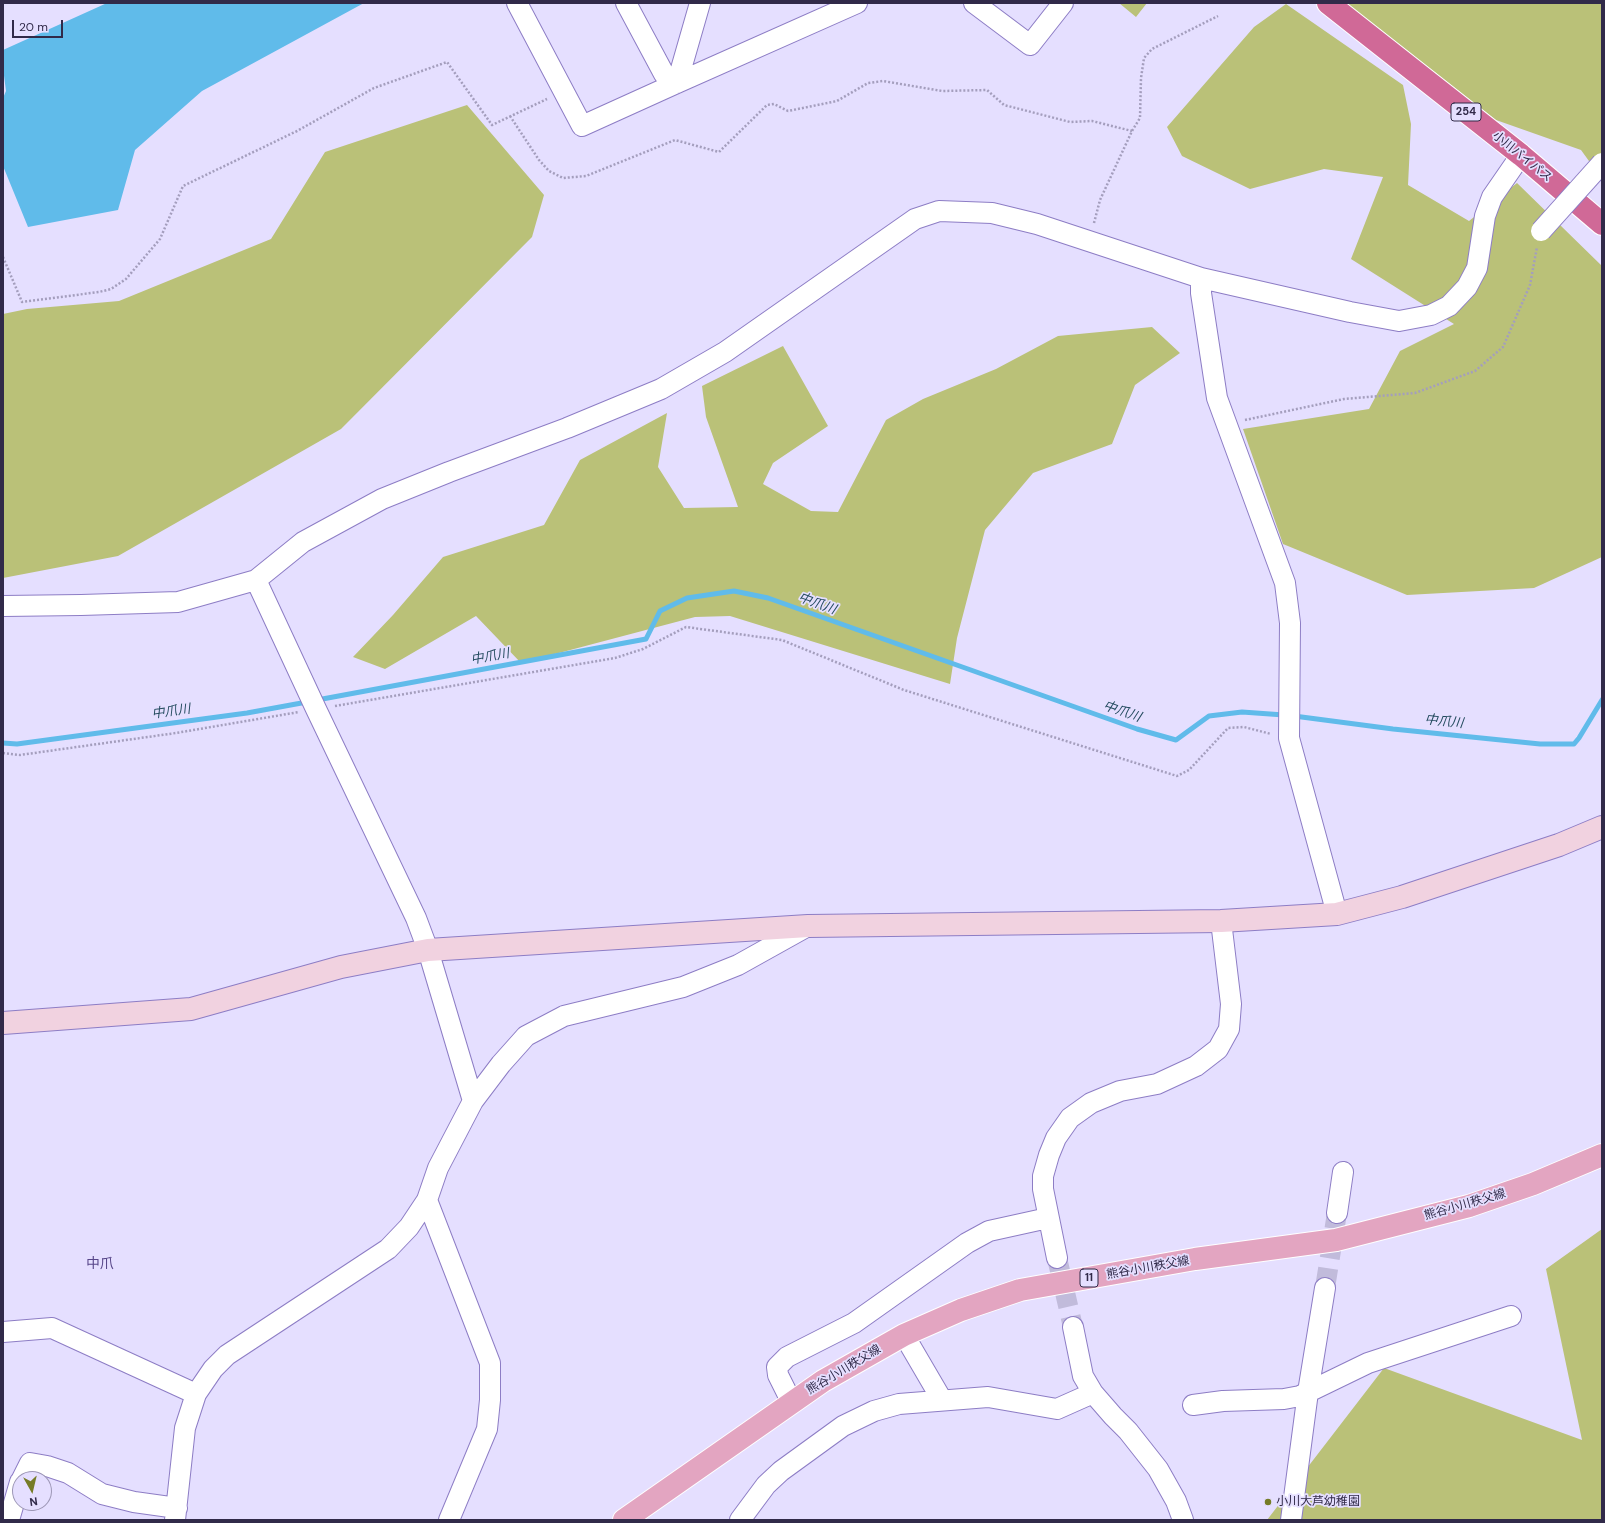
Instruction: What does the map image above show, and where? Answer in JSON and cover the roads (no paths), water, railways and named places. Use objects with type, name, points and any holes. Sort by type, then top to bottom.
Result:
[{"type":"highway","name":"小川バイパス","points":[[1328,3],[1521,155],[1602,224]]},
{"type":"main road","name":"熊谷小川秩父線","points":[[624,1520],[823,1381],[904,1335],[961,1310],[1020,1290],[1195,1259],[1336,1240],[1468,1206],[1533,1184],[1602,1155]]},
{"type":"street","points":[[517,3],[582,126],[677,83],[831,8],[857,3]]},
{"type":"street","points":[[626,3],[664,74],[677,83]]},
{"type":"street","points":[[677,83],[700,3]]},
{"type":"street","points":[[974,3],[1030,45],[1063,3]]},
{"type":"street","points":[[3,606],[178,602],[256,580],[302,542],[382,499],[566,428],[661,389],[725,352],[915,219],[938,211],[992,212],[1037,224],[1200,278],[1399,321],[1431,315],[1449,306],[1467,287],[1477,268],[1485,216],[1492,197],[1521,155]]},
{"type":"street","points":[[1541,231],[1602,163]]},
{"type":"street","points":[[1200,278],[1217,398],[1228,424],[1285,583],[1290,623],[1289,738],[1337,914]]},
{"type":"street","points":[[256,580],[416,918],[428,950],[473,1101]]},
{"type":"street","points":[[3,1023],[191,1009],[341,967],[428,950],[808,926],[1221,921],[1337,914],[1402,897],[1552,848],[1602,827]]},
{"type":"street","points":[[1057,1258],[1043,1190],[1043,1176],[1056,1138],[1070,1118],[1091,1104],[1120,1091],[1157,1084],[1196,1066],[1218,1049],[1229,1029],[1231,1004],[1221,921]]},
{"type":"street","points":[[26,1471],[30,1463],[47,1466],[68,1473],[102,1494],[176,1514],[185,1428],[196,1394],[213,1369],[227,1355],[388,1249],[409,1227],[427,1200],[438,1168],[473,1101],[526,1036],[564,1016],[683,987],[738,965],[808,926]]},
{"type":"street","points":[[1337,1213],[1343,1172]]},
{"type":"street","points":[[427,1200],[490,1363],[490,1400],[487,1429],[449,1520]]},
{"type":"street","points":[[792,1403],[778,1375],[777,1367],[787,1357],[854,1323],[967,1243],[989,1231],[1048,1218]]},
{"type":"street","points":[[1291,1520],[1308,1392],[1325,1288]]},
{"type":"street","points":[[1193,1405],[1224,1401],[1284,1399],[1300,1396],[1368,1364],[1511,1316]]},
{"type":"street","points":[[1073,1327],[1083,1376],[1093,1393],[1128,1431],[1158,1469],[1176,1501],[1183,1520]]},
{"type":"street","points":[[3,1332],[52,1328],[196,1394]]},
{"type":"street","points":[[904,1335],[942,1400]]},
{"type":"street","points":[[740,1520],[766,1485],[781,1471],[843,1426],[874,1411],[899,1404],[988,1398],[1057,1409],[1093,1393]]},
{"type":"street","points":[[9,1520],[12,1510]]},
{"type":"water","points":[[107,3],[364,3],[202,91],[135,150],[118,210],[28,227],[3,166],[3,98],[6,91],[3,68],[3,50]]},
{"type":"waterway","name":"中爪川","points":[[317,700],[646,639],[660,611],[687,598],[734,591],[768,598],[1137,729],[1176,740],[1209,716],[1242,712],[1284,715]]},
{"type":"waterway","name":"中爪川","points":[[1294,716],[1393,729],[1540,744],[1574,744],[1602,700]]},
{"type":"waterway","name":"中爪川","points":[[3,743],[17,744],[247,713],[307,702]]},
{"type":"tunnel","points":[[1325,1288],[1337,1213]]},
{"type":"tunnel","points":[[1057,1258],[1073,1327]]},
{"type":"place","name":"小川大芦幼稚園","points":[[1268,1502]]},
{"type":"district","name":"中爪","points":[[100,1264]]}]
